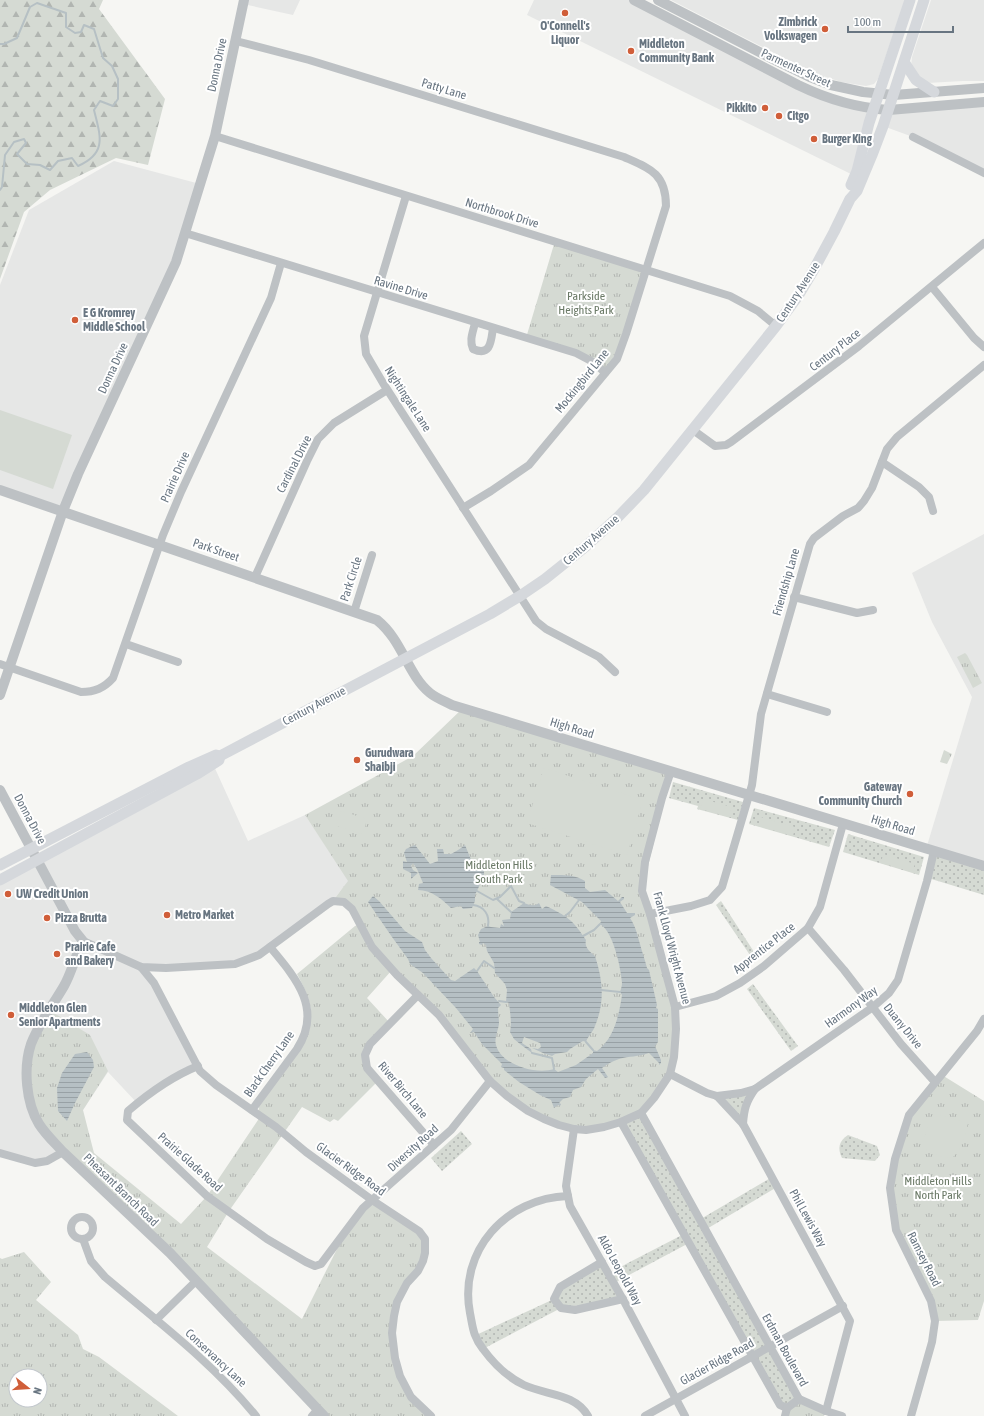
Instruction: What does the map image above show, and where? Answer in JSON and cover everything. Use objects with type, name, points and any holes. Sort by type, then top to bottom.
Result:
[{"type":"main road","name":"Century Avenue","points":[[850,199],[850,188],[857,171],[874,109],[910,0]]},
{"type":"main road","name":"Century Avenue","points":[[0,880],[197,774],[218,760],[220,756],[490,614],[520,596],[567,562],[606,529],[644,490],[776,326],[798,296],[834,232],[850,199],[857,191],[889,110],[924,0]]},
{"type":"main road","points":[[904,62],[916,80],[934,92]]},
{"type":"main road","name":"Century Avenue","points":[[0,865],[189,767],[216,755],[220,756]]},
{"type":"street","name":"Donna Drive","points":[[0,695],[5,666],[78,474],[176,262],[215,136],[244,0]]},
{"type":"street","name":"Parmenter Street","points":[[634,0],[815,93],[831,98],[874,109],[889,110],[984,102]]},
{"type":"street","name":"Parmenter Street","points":[[658,0],[810,77],[831,85],[879,94],[894,95],[984,88]]},
{"type":"street","name":"Patty Lane","points":[[236,41],[309,60],[624,157],[644,166]]},
{"type":"street","name":"Northbrook Drive","points":[[215,136],[730,296],[758,311],[776,326]]},
{"type":"street","points":[[913,137],[984,173]]},
{"type":"street","name":"Mockingbird Lane","points":[[463,508],[529,465],[619,356],[665,211],[666,201],[664,187],[658,176],[652,170],[644,166]]},
{"type":"street","name":"Nightingale Lane","points":[[406,196],[364,336],[366,354],[387,390],[536,621],[546,629],[599,657],[615,672]]},
{"type":"street","name":"Ravine Drive","points":[[185,233],[576,354],[595,363],[605,373]]},
{"type":"street","name":"Century Place","points":[[693,430],[715,446],[726,445],[731,442],[860,346],[984,244]]},
{"type":"street","name":"Prairie Drive","points":[[5,666],[76,690],[88,692],[95,691],[105,686],[113,678],[160,545],[181,492],[271,298],[281,263]]},
{"type":"street","points":[[932,287],[974,338],[984,347]]},
{"type":"street","points":[[475,323],[470,339],[473,349],[477,351],[481,352],[488,349],[493,328]]},
{"type":"street","name":"Friendship Lane","points":[[749,795],[752,783],[761,714],[810,544],[814,538],[858,508],[864,501],[872,488],[887,449],[897,437],[984,365]]},
{"type":"street","name":"Cardinal Drive","points":[[255,577],[318,439],[334,423],[387,390]]},
{"type":"street","points":[[882,462],[919,487],[929,497],[934,511]]},
{"type":"street","name":"Park Street","points":[[0,490],[377,620],[387,628],[406,658]]},
{"type":"street","name":"Park Circle","points":[[354,612],[372,555]]},
{"type":"street","points":[[794,597],[857,613],[873,610]]},
{"type":"street","points":[[126,644],[178,662]]},
{"type":"street","name":"High Road","points":[[406,658],[423,686],[436,697],[452,704],[984,866]]},
{"type":"street","points":[[767,694],[827,712]]},
{"type":"street","name":"Frank Lloyd Wright Avenue","points":[[83,941],[141,967],[166,968],[235,964],[259,955],[333,901],[344,902],[352,908],[372,947],[397,975],[439,1015],[490,1081],[507,1096],[528,1111],[559,1125],[574,1129],[586,1130],[604,1127],[621,1122],[641,1113],[654,1098],[670,1074],[674,1057],[675,1007],[650,914],[642,892],[645,862],[670,771]]},
{"type":"street","name":"Donna Drive","points":[[0,790],[37,861]]},
{"type":"street","points":[[650,914],[691,906],[710,900],[716,895],[722,887],[749,795]]},
{"type":"street","name":"Apprentice Place","points":[[675,1007],[716,996],[740,983],[764,966],[808,928],[820,907],[843,824]]},
{"type":"street","name":"Harmony Way","points":[[717,1096],[755,1089],[872,1007],[889,993],[898,980],[927,881],[934,851]]},
{"type":"street","points":[[37,861],[75,931],[83,941]]},
{"type":"street","name":"Duany Drive","points":[[808,928],[844,970],[901,1044],[935,1082]]},
{"type":"street","name":"Pheasant Branch Road","points":[[83,941],[76,953],[66,982],[39,1027],[31,1044],[27,1061],[26,1077],[32,1107],[38,1123],[63,1152],[170,1253],[318,1414]]},
{"type":"street","name":"Black Cherry Lane","points":[[252,1110],[297,1049],[307,1030],[308,1015],[304,994],[270,947]]},
{"type":"street","name":"Glacier Ridge Road","points":[[141,967],[154,983],[200,1071],[216,1085],[276,1127],[306,1152],[372,1200],[420,1231],[425,1239],[425,1253],[423,1261],[418,1271],[406,1283],[397,1302],[392,1333],[394,1358],[400,1376],[411,1398],[431,1416]]},
{"type":"street","name":"River Birch Lane","points":[[418,994],[370,1044],[365,1055],[368,1068],[434,1145]]},
{"type":"street","name":"Ramsey Road","points":[[911,1416],[932,1342],[935,1321],[931,1301],[896,1230],[890,1188],[895,1159],[909,1115],[984,1019]]},
{"type":"street","name":"Prairie Glade Road","points":[[198,1066],[161,1086],[128,1110],[127,1120],[207,1196],[267,1239],[306,1262],[315,1266],[318,1265]]},
{"type":"street","name":"Phil Lewis Way","points":[[670,1074],[707,1093],[717,1096],[743,1124],[850,1321],[826,1411]]},
{"type":"street","name":"Diversity Road","points":[[318,1265],[321,1264],[363,1208],[451,1130],[490,1081]]},
{"type":"street","points":[[743,1124],[743,1112],[747,1101],[755,1089]]},
{"type":"street","name":"Erdman Boulevard","points":[[621,1122],[780,1405],[786,1412],[799,1399],[641,1113]]},
{"type":"street","name":"Aldo Leopold Way","points":[[574,1129],[566,1186],[570,1206],[685,1416]]},
{"type":"street","points":[[0,1153],[35,1163],[47,1160],[63,1152]]},
{"type":"street","points":[[568,1196],[544,1199],[522,1207],[500,1222],[486,1239],[471,1266],[467,1298],[474,1336],[495,1364],[509,1376],[524,1385],[568,1398],[588,1416]]},
{"type":"street","name":"Conservancy Lane","points":[[83,1239],[91,1261],[105,1278],[211,1367],[244,1401],[256,1416]]},
{"type":"street","points":[[602,1262],[560,1287],[554,1299],[561,1308],[575,1310],[622,1299]]},
{"type":"street","points":[[156,1320],[196,1281]]},
{"type":"street","name":"Glacier Ridge Road","points":[[645,1416],[843,1306]]},
{"type":"street","points":[[799,1399],[826,1411],[842,1416]]},
{"type":"shaded area","points":[[244,0],[300,0],[293,15],[243,4]]},
{"type":"shaded area","points":[[534,0],[634,0],[798,85],[874,109],[855,176],[527,15]]},
{"type":"shaded area","points":[[671,0],[905,0],[878,79],[874,84],[866,86],[841,82],[811,72]]},
{"type":"shaded area","points":[[931,0],[984,0],[984,81],[927,83],[924,82],[911,67],[912,57]]},
{"type":"shaded area","points":[[984,102],[984,173],[913,137],[883,126],[889,110]]},
{"type":"shaded area","name":"E G Kromrey Middle School","points":[[114,161],[200,184],[185,233],[63,511],[0,490],[0,285],[29,210]]},
{"type":"shaded area","points":[[984,534],[984,866],[926,849],[972,697],[932,622],[912,573]]},
{"type":"shaded area","points":[[213,764],[248,841],[305,815],[349,881],[333,901],[244,962],[142,967],[198,1066],[137,1103],[108,1072],[83,1110],[63,1152],[35,1163],[0,1153],[0,880]]},
{"type":"shaded area","points":[[415,845],[430,864],[438,861],[437,849],[443,849],[444,854],[451,854],[465,845],[472,862],[479,864],[484,863],[484,876],[475,895],[475,901],[472,908],[463,909],[461,906],[451,908],[432,893],[418,890],[419,884],[423,883],[417,869],[413,863],[411,866],[413,870],[418,873],[411,879],[411,873],[403,869],[403,861],[407,862],[404,853],[406,849]]},
{"type":"shaded area","points":[[551,875],[568,875],[577,877],[585,881],[585,888],[590,892],[605,890],[618,901],[624,897],[624,899],[620,902],[627,913],[635,913],[635,915],[630,918],[635,928],[647,968],[649,970],[657,1005],[656,1008],[658,1009],[658,1042],[655,1046],[661,1060],[659,1065],[659,1063],[649,1053],[623,1058],[612,1062],[602,1068],[608,1077],[605,1078],[598,1069],[586,1079],[581,1087],[573,1090],[570,1097],[563,1099],[559,1103],[561,1104],[560,1106],[558,1105],[554,1108],[551,1100],[519,1082],[504,1070],[504,1068],[501,1067],[502,1064],[482,1044],[474,1032],[470,1033],[473,1029],[456,1008],[423,973],[410,964],[368,902],[373,896],[379,901],[405,931],[422,942],[425,950],[431,958],[451,980],[455,981],[474,968],[477,971],[501,1005],[498,1008],[499,1024],[496,1045],[499,1052],[505,1058],[520,1067],[538,1071],[554,1069],[558,1072],[576,1065],[593,1053],[593,1050],[597,1051],[608,1040],[615,1026],[619,1010],[622,995],[620,992],[622,983],[616,950],[609,934],[600,924],[601,921],[582,902],[550,885]]},
{"type":"shaded area","points":[[524,903],[533,905],[539,903],[542,909],[546,906],[569,919],[586,940],[588,949],[595,956],[600,974],[602,1000],[598,1017],[586,1042],[583,1041],[567,1052],[552,1056],[532,1048],[538,1049],[541,1047],[540,1043],[524,1037],[522,1043],[531,1049],[532,1053],[514,1039],[510,1032],[511,1025],[509,1003],[506,1002],[507,990],[505,984],[495,973],[494,963],[487,951],[486,945],[483,943],[482,945],[479,944],[480,942],[478,935],[481,929],[488,926],[500,928],[501,924],[504,926],[502,920],[510,919],[511,912]]},
{"type":"shaded area","points":[[87,1052],[93,1060],[94,1067],[67,1121],[58,1111],[57,1088],[62,1073],[75,1054]]},
{"type":"green space","points":[[0,0],[103,0],[99,9],[165,99],[148,165],[116,158],[50,190],[24,212],[0,279]]},
{"type":"green space","name":"Parkside Heights Park","points":[[555,241],[646,269],[626,334],[605,373],[595,363],[526,338]]},
{"type":"green space","points":[[0,410],[72,435],[53,489],[0,470]]},
{"type":"green space","points":[[965,653],[982,683],[973,688],[957,657]]},
{"type":"green space","name":"Middleton Hills South Park","points":[[463,708],[671,771],[642,891],[675,1007],[670,1074],[641,1113],[604,1127],[559,1125],[507,1096],[439,1015],[392,970],[367,998],[390,1023],[365,1055],[378,1081],[338,1121],[334,1119],[330,1122],[302,1107],[229,1211],[207,1247],[302,1319],[345,1233],[372,1200],[419,1231],[425,1253],[397,1302],[395,1358],[411,1397],[431,1416],[324,1416],[38,1123],[27,1061],[49,1010],[90,1035],[108,1071],[83,1110],[94,1153],[181,1224],[207,1196],[258,1120],[259,1106],[309,1030],[311,1015],[309,1001],[297,974],[355,926],[360,924],[352,908],[333,901],[348,881],[305,815],[413,756]]},
{"type":"green space","points":[[944,750],[952,754],[947,764],[940,762]]},
{"type":"green space","points":[[544,768],[643,800],[627,855],[527,823]]},
{"type":"green space","points":[[673,782],[743,802],[738,820],[697,809],[698,806],[669,798]]},
{"type":"green space","points":[[703,799],[732,807],[729,817],[700,809]]},
{"type":"green space","points":[[754,808],[835,830],[829,847],[749,824]]},
{"type":"green space","points":[[341,811],[367,819],[363,834],[336,826]]},
{"type":"green space","points":[[761,817],[795,827],[793,836],[758,826]]},
{"type":"green space","points":[[848,834],[924,857],[919,875],[843,852]]},
{"type":"green space","points":[[934,851],[984,866],[984,895],[928,878]]},
{"type":"green space","points":[[883,854],[915,864],[912,872],[881,863]]},
{"type":"green space","points":[[721,901],[758,958],[754,961],[716,905]]},
{"type":"green space","points":[[753,984],[798,1046],[791,1051],[747,989]]},
{"type":"green space","name":"Middleton Hills North Park","points":[[942,1075],[984,1101],[984,1301],[978,1320],[935,1321],[931,1301],[896,1230],[890,1188],[909,1115]]},
{"type":"green space","points":[[755,1089],[743,1124],[723,1104],[725,1094]]},
{"type":"green space","points":[[641,1113],[699,1220],[772,1177],[777,1187],[705,1230],[799,1399],[787,1408],[780,1405],[689,1243],[614,1283],[623,1299],[561,1308],[483,1349],[474,1336],[554,1299],[560,1287],[602,1262],[609,1274],[684,1234],[621,1122]]},
{"type":"green space","points":[[937,1114],[968,1123],[965,1137],[953,1157],[941,1156],[921,1147],[931,1117]]},
{"type":"green space","points":[[461,1131],[472,1144],[442,1171],[431,1158]]},
{"type":"green space","points":[[848,1135],[877,1146],[880,1155],[875,1161],[842,1158],[839,1148],[841,1142]]},
{"type":"green space","points":[[24,1252],[51,1282],[36,1300],[78,1335],[83,1349],[99,1357],[178,1416],[0,1416],[0,1258],[2,1259]]},
{"type":"green space","points":[[799,1399],[826,1411],[824,1416],[785,1416]]},
{"type":"waterway","points":[[0,44],[4,44],[17,38],[30,7],[37,3],[66,13],[66,27],[75,33],[81,32],[84,25],[94,29],[103,58],[112,66],[118,79],[118,99],[113,106],[100,101],[94,110],[100,142],[98,149],[88,161],[78,166],[72,158],[58,161],[50,170],[40,165],[27,164],[17,154],[26,143],[24,139],[14,142],[5,155],[2,187],[0,190]]},
{"type":"waterway","points":[[477,891],[493,900],[500,897],[511,886],[519,901],[524,903]]},
{"type":"waterway","points":[[497,899],[511,912]]},
{"type":"waterway","points":[[565,916],[579,900]]},
{"type":"waterway","points":[[473,905],[483,909],[488,918],[488,926]]},
{"type":"waterway","points":[[583,936],[594,930],[600,924]]},
{"type":"waterway","points":[[477,971],[484,961],[494,968]]},
{"type":"waterway","points":[[601,990],[620,992]]},
{"type":"waterway","points":[[499,1001],[506,1002]]},
{"type":"waterway","points":[[586,1042],[593,1050]]},
{"type":"waterway","points":[[532,1053],[552,1058],[554,1069]]},
{"type":"place","name":"O'Connell's Liquor","points":[[565,13]]},
{"type":"place","name":"Zimbrick Volkswagen","points":[[825,29]]},
{"type":"place","name":"Middleton Community Bank","points":[[631,51]]},
{"type":"place","name":"Pikkito","points":[[765,108]]},
{"type":"place","name":"Citgo","points":[[779,116]]},
{"type":"place","name":"Burger King","points":[[814,139]]},
{"type":"place","name":"E G Kromrey Middle School","points":[[75,320]]},
{"type":"place","name":"Gurudwara Shaibji","points":[[357,760]]},
{"type":"place","name":"Gateway Community Church","points":[[910,794]]},
{"type":"place","name":"UW Credit Union","points":[[8,894]]},
{"type":"place","name":"Metro Market","points":[[167,915]]},
{"type":"place","name":"Pizza Brutta","points":[[47,918]]},
{"type":"place","name":"Prairie Cafe and Bakery","points":[[57,954]]},
{"type":"place","name":"Middleton Glen Senior Apartments","points":[[11,1015]]}]
